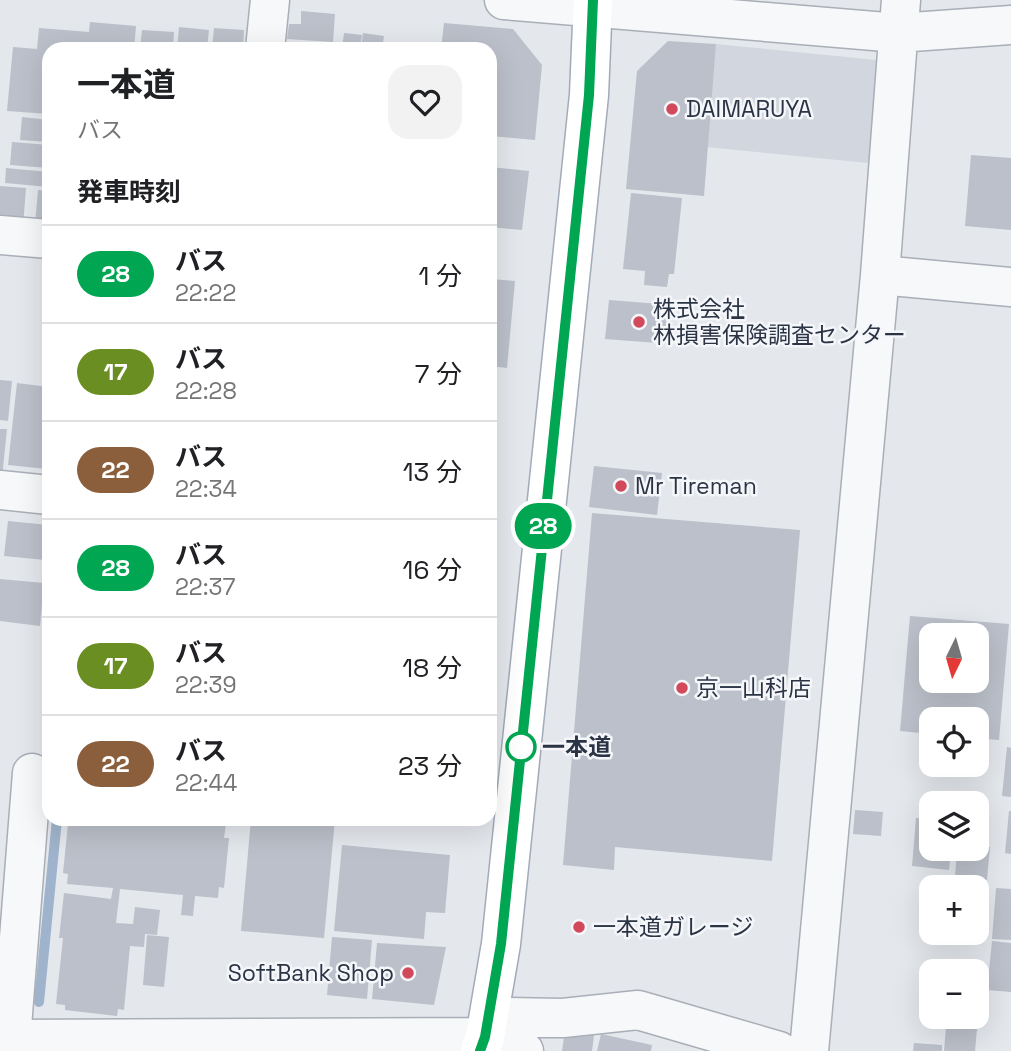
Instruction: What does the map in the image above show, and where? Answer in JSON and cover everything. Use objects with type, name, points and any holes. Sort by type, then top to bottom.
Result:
[{"type":"main road","points":[[483,1044],[501,944],[589,95],[593,4]]},
{"type":"street","points":[[266,42],[270,0]]},
{"type":"street","points":[[504,0],[899,16],[1011,26]]},
{"type":"street","points":[[809,1051],[880,275],[899,16]]},
{"type":"street","points":[[0,235],[42,238]]},
{"type":"street","points":[[880,275],[1011,287]]},
{"type":"street","points":[[0,490],[42,494]]},
{"type":"street","points":[[27,773],[6,1039],[116,1045],[483,1044],[524,1051]]},
{"type":"street","points":[[483,1044],[503,1017],[563,1018],[638,1010],[779,1051]]},
{"type":"shaded area","points":[[716,44],[896,62],[888,165],[707,147]]},
{"type":"building","points":[[301,11],[335,14],[333,42],[287,39],[289,24],[301,24]]},
{"type":"building","points":[[90,22],[136,26],[135,42],[42,42],[42,114],[7,111],[13,47],[37,49],[39,28],[89,32]]},
{"type":"building","points":[[444,23],[513,29],[542,65],[535,140],[497,137],[497,42],[442,42]]},
{"type":"building","points":[[179,27],[209,30],[208,42],[178,42]]},
{"type":"building","points":[[214,28],[244,30],[243,42],[213,42]]},
{"type":"building","points":[[142,30],[174,32],[173,42],[141,42]]},
{"type":"building","points":[[344,33],[362,35],[361,42],[343,42]]},
{"type":"building","points":[[363,33],[384,36],[383,42],[362,42]]},
{"type":"building","name":"DAIMARUYA","points":[[668,41],[716,44],[704,196],[626,189],[637,71]]},
{"type":"building","points":[[22,117],[42,119],[42,142],[20,140]]},
{"type":"building","points":[[12,142],[42,144],[42,167],[10,165]]},
{"type":"building","points":[[971,155],[1011,158],[1011,230],[965,226]]},
{"type":"building","points":[[6,168],[42,171],[42,186],[5,183]]},
{"type":"building","points":[[497,168],[529,171],[522,230],[497,228]]},
{"type":"building","points":[[0,186],[26,188],[23,226],[0,224]]},
{"type":"building","points":[[38,190],[42,190],[42,224],[35,224]]},
{"type":"building","points":[[631,193],[682,198],[674,274],[669,274],[667,287],[644,285],[645,271],[623,269]]},
{"type":"building","points":[[497,280],[515,281],[507,368],[497,367]]},
{"type":"building","name":"株式会社 林損害保険調査センター","points":[[609,300],[673,305],[670,344],[605,339]]},
{"type":"building","points":[[0,380],[12,381],[8,421],[0,420]]},
{"type":"building","points":[[17,383],[42,386],[42,468],[8,465]]},
{"type":"building","points":[[0,429],[7,429],[2,478],[0,478]]},
{"type":"building","points":[[594,466],[662,473],[657,515],[589,507]]},
{"type":"building","name":"京一山科店","points":[[592,513],[800,530],[772,861],[615,847],[614,870],[563,865]]},
{"type":"building","points":[[8,521],[42,524],[42,560],[4,556]]},
{"type":"building","points":[[0,579],[42,583],[40,626],[0,621]]},
{"type":"building","points":[[910,616],[1009,624],[999,740],[989,739],[989,707],[919,707],[919,733],[900,731]]},
{"type":"building","points":[[1007,747],[1011,748],[1011,797],[1002,796]]},
{"type":"building","points":[[855,810],[883,812],[881,836],[853,834]]},
{"type":"building","points":[[1011,811],[1011,854],[1005,853]]},
{"type":"building","points":[[916,818],[919,818],[919,861],[950,861],[949,870],[912,866]]},
{"type":"building","points":[[68,826],[226,826],[224,838],[229,838],[224,888],[219,887],[218,898],[195,896],[193,916],[181,915],[183,895],[120,889],[116,923],[133,924],[135,907],[160,910],[157,935],[145,934],[144,947],[130,946],[124,1010],[118,1009],[117,1016],[65,1010],[65,1005],[56,1004],[63,938],[59,938],[64,893],[111,899],[113,888],[67,884],[68,874],[63,873]]},
{"type":"building","points":[[250,826],[334,826],[324,938],[241,931]]},
{"type":"building","points":[[342,845],[450,855],[445,913],[426,912],[424,939],[334,931]]},
{"type":"building","points":[[956,861],[989,861],[987,875],[955,875]]},
{"type":"building","points":[[996,888],[1011,889],[1011,940],[992,939]]},
{"type":"building","points":[[147,935],[169,937],[164,987],[143,985]]},
{"type":"building","points":[[332,937],[372,940],[367,999],[327,995]]},
{"type":"building","points":[[992,941],[1011,943],[1011,992],[989,990]]},
{"type":"building","name":"SoftBank Shop","points":[[377,943],[446,947],[434,1005],[372,999]]},
{"type":"building","points":[[946,1029],[977,1029],[975,1051],[944,1051]]},
{"type":"building","points":[[565,1030],[594,1035],[592,1051],[562,1051]]},
{"type":"building","points":[[601,1034],[652,1045],[651,1051],[597,1051]]},
{"type":"building","points":[[914,1043],[942,1045],[942,1051],[913,1051]]},
{"type":"waterway","points":[[39,1002],[56,826]]},
{"type":"bus line","name":"28","points":[[480,1051],[485,1037],[501,944],[589,95],[593,0]]},
{"type":"place","name":"DAIMARUYA","points":[[672,109]]},
{"type":"place","name":"株式会社 林損害保険調査センター","points":[[639,322]]},
{"type":"place","name":"Mr Tireman","points":[[621,486]]},
{"type":"place","name":"京一山科店","points":[[682,688]]},
{"type":"place","name":"一本道","points":[[521,747]]},
{"type":"place","name":"一本道ガレージ","points":[[579,927]]},
{"type":"place","name":"SoftBank Shop","points":[[408,973]]}]
